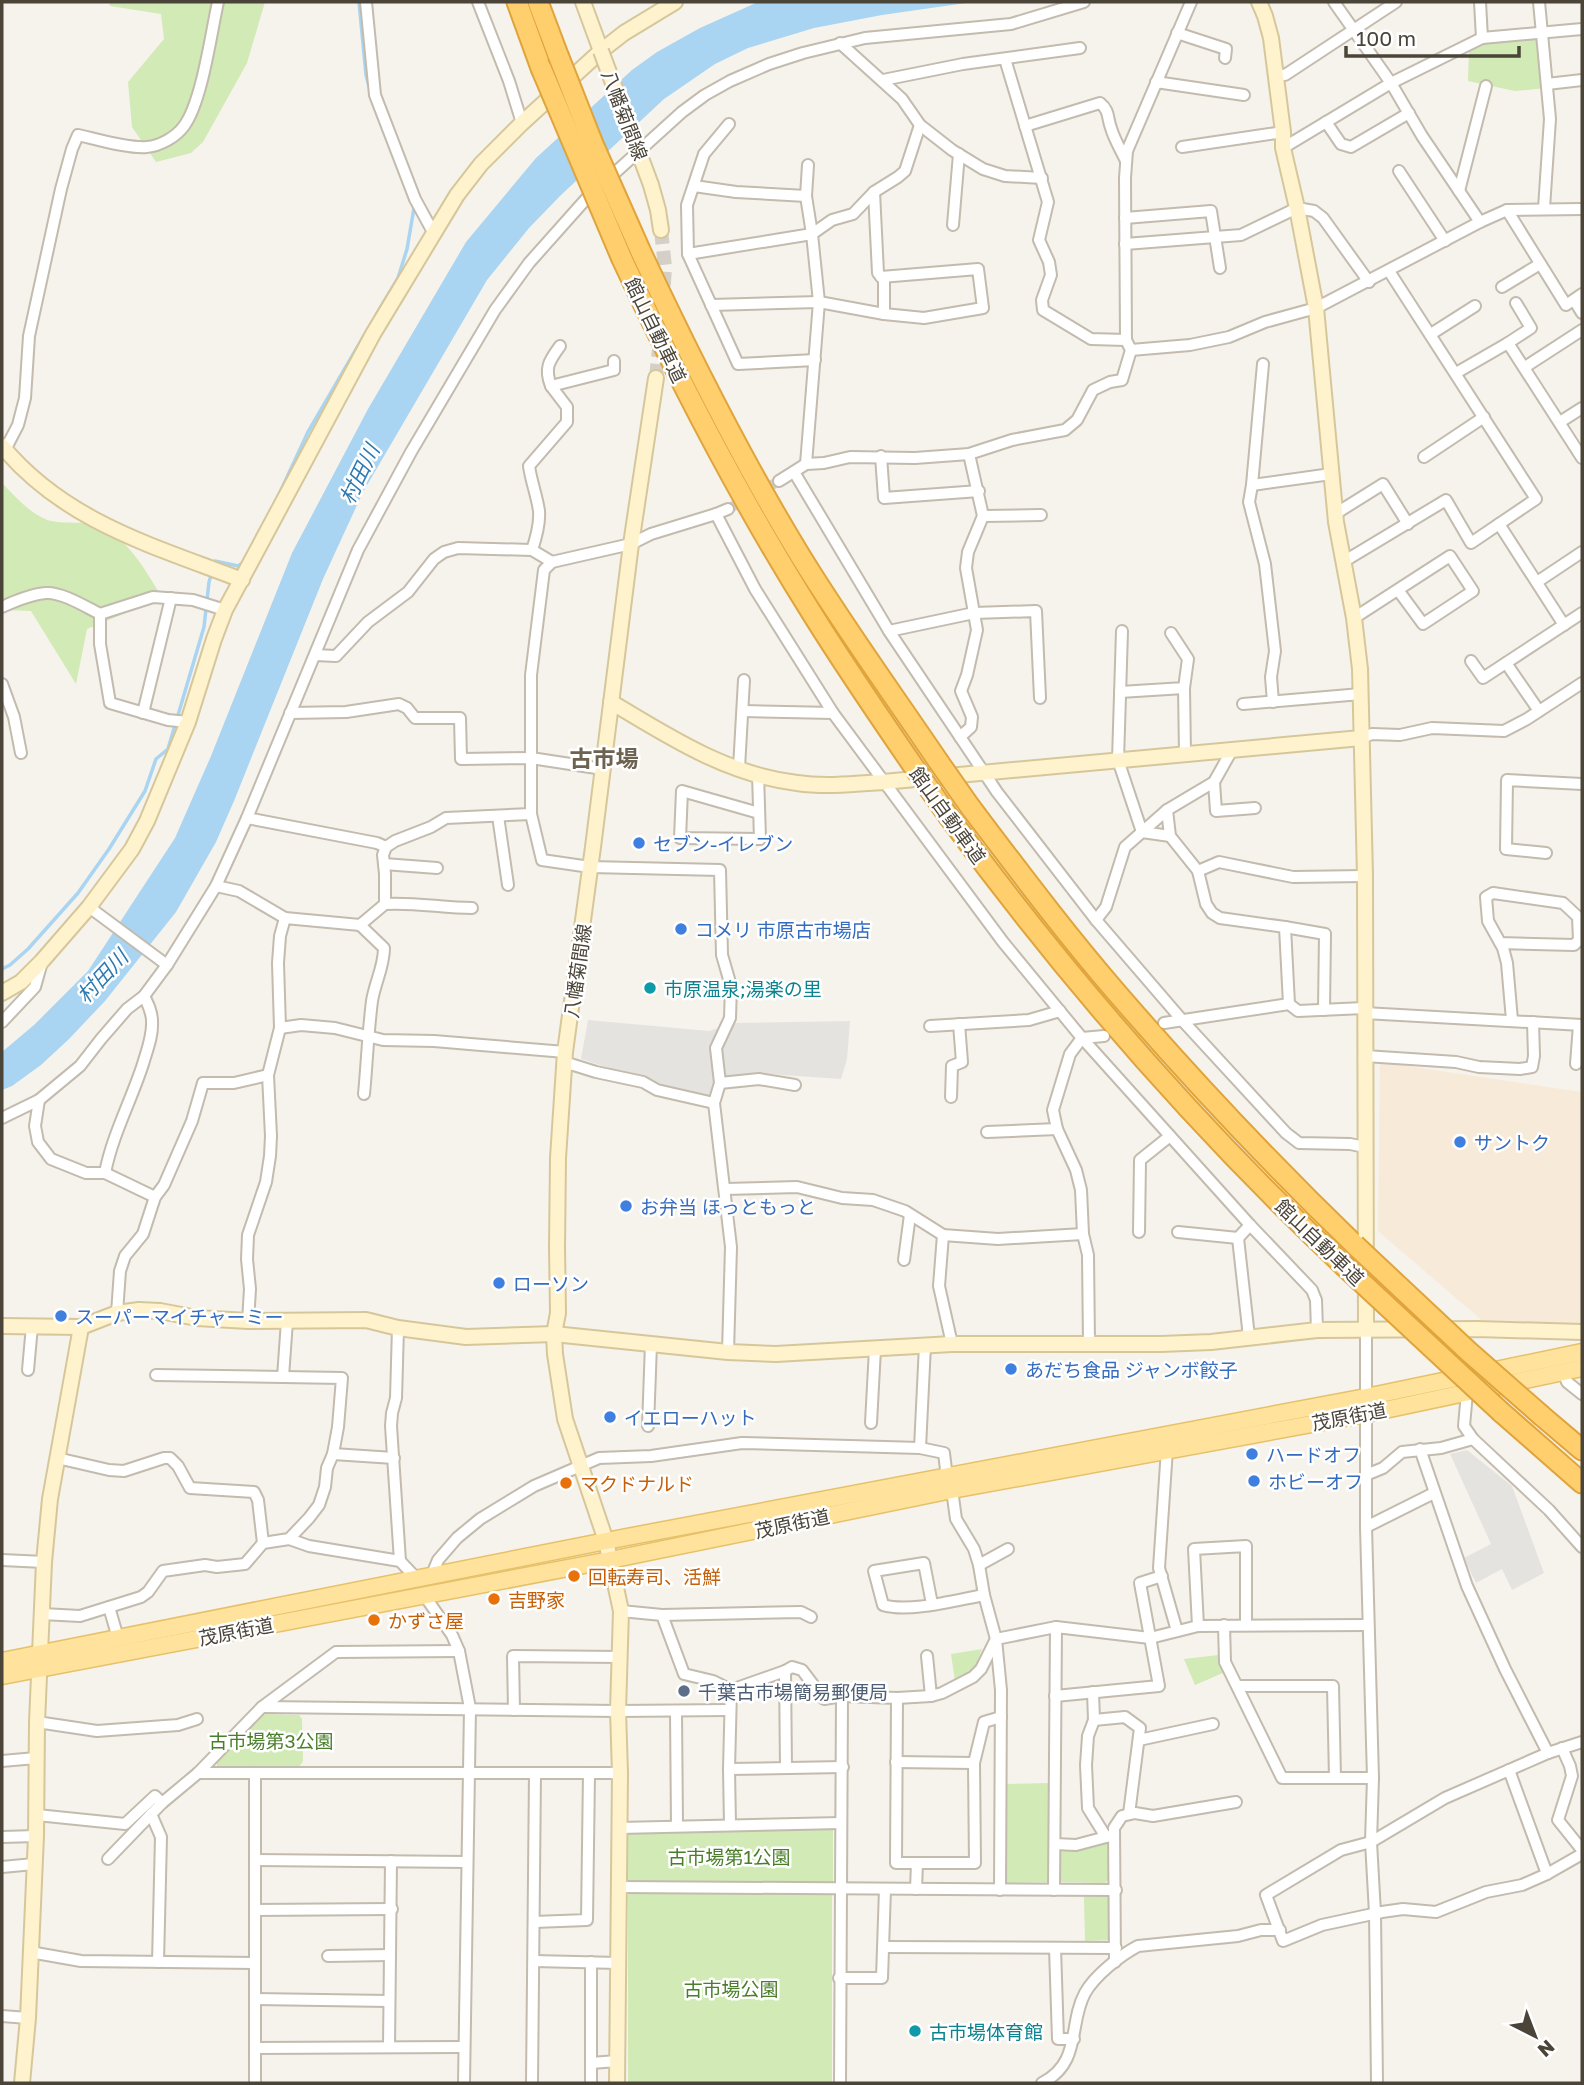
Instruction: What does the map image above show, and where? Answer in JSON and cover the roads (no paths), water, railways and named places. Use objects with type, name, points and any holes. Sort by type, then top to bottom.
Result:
[{"type":"highway","name":"館山自動車道","points":[[517,2],[541,68],[622,259],[677,373],[740,492],[812,614],[949,817],[1036,932],[1166,1087],[1343,1265],[1501,1412],[1582,1483]]},
{"type":"highway","name":"館山自動車道","points":[[538,2],[603,166],[640,250],[724,421],[794,546],[862,653],[971,807],[1114,990],[1179,1065],[1290,1182],[1468,1351],[1582,1450]]},
{"type":"main road","name":"茂原街道","points":[[2,1661],[39,1661],[610,1560],[949,1484],[1582,1352]]},
{"type":"main road","name":"茂原街道","points":[[2,1676],[39,1661],[118,1637],[606,1541],[1167,1450],[1366,1414],[1582,1368]]},
{"type":"street","points":[[218,2],[201,80],[191,115],[182,129],[167,141],[148,148],[78,135],[61,190],[29,336],[25,398],[18,425],[3,448],[58,499],[81,513],[132,537],[242,580]]},
{"type":"street","points":[[366,2],[375,95],[415,199],[433,232]]},
{"type":"street","points":[[478,2],[509,81],[522,123]]},
{"type":"street","name":"八幡菊間線","points":[[583,2],[651,185],[661,230]]},
{"type":"street","points":[[2,993],[21,982],[42,961],[89,907],[132,849],[148,821],[188,722],[225,610],[373,334],[433,232],[465,184],[522,123],[601,51],[624,33],[675,2]]},
{"type":"street","points":[[2,1118],[39,1100],[80,1066],[127,1009],[144,996],[167,965],[215,886],[247,818],[358,550],[398,476],[495,310],[529,263],[586,199],[653,136],[705,95],[769,64],[865,38],[1011,24],[1084,2]]},
{"type":"street","points":[[779,481],[806,464],[850,457],[915,458],[969,454],[1012,440],[1065,430],[1077,420],[1093,390],[1122,380],[1129,345],[1125,244],[1127,151],[1191,2]]},
{"type":"street","points":[[1259,2],[1271,38],[1283,148],[1316,308],[1335,514],[1354,618],[1360,669],[1365,876],[1366,1527],[1377,2083]]},
{"type":"street","points":[[1334,2],[1391,83],[1480,222]]},
{"type":"street","points":[[1275,75],[1285,75],[1352,30],[1381,6],[1396,2]]},
{"type":"street","points":[[1480,2],[1482,38]]},
{"type":"street","points":[[1539,2],[1550,119],[1544,208]]},
{"type":"street","points":[[1283,148],[1391,83],[1482,38],[1582,29]]},
{"type":"street","points":[[1178,33],[1226,49],[1225,58]]},
{"type":"street","points":[[840,43],[902,99],[920,125],[959,154],[983,169],[1005,176],[1042,178]]},
{"type":"street","points":[[883,80],[963,64],[1080,48]]},
{"type":"street","points":[[1005,60],[1048,202],[1039,240],[1049,262],[1051,275],[1042,300],[1043,310],[1091,339],[1129,345],[1190,345],[1229,337],[1265,322],[1316,308],[1480,222],[1507,211],[1582,209]]},
{"type":"street","points":[[1547,84],[1582,80]]},
{"type":"street","points":[[1156,82],[1244,95]]},
{"type":"street","points":[[1459,191],[1486,86]]},
{"type":"street","points":[[1025,126],[1100,103],[1106,108],[1110,126],[1126,160]]},
{"type":"street","points":[[1326,122],[1341,144],[1352,146],[1409,113]]},
{"type":"street","points":[[729,124],[704,154],[687,205],[688,254],[738,363],[815,360]]},
{"type":"street","points":[[688,254],[812,234],[832,220],[853,214],[874,192],[905,171],[920,125]]},
{"type":"street","points":[[1182,147],[1283,132]]},
{"type":"street","points":[[953,225],[959,154]]},
{"type":"street","points":[[806,464],[819,302],[806,196],[808,165]]},
{"type":"street","points":[[1399,171],[1445,241]]},
{"type":"street","points":[[694,186],[736,192],[806,196]]},
{"type":"street","points":[[874,192],[878,273],[884,281],[884,313]]},
{"type":"street","points":[[1125,244],[1241,235],[1297,208],[1314,211],[1323,218],[1369,282]]},
{"type":"street","points":[[1125,218],[1211,211],[1220,268]]},
{"type":"street","points":[[1507,211],[1566,305],[1578,297],[1582,313]]},
{"type":"street","points":[[1502,287],[1540,264]]},
{"type":"street","points":[[711,305],[819,302],[924,318],[983,308],[978,269],[881,277]]},
{"type":"street","points":[[1343,562],[1446,500],[1471,543],[1536,499],[1389,271]]},
{"type":"street","points":[[1457,373],[1531,328],[1516,303]]},
{"type":"street","points":[[1431,334],[1475,306]]},
{"type":"street","points":[[1525,368],[1582,330]]},
{"type":"street","points":[[1508,343],[1582,458]]},
{"type":"street","points":[[532,550],[537,537],[539,512],[529,466],[567,422],[567,407],[547,376],[547,364],[560,346]]},
{"type":"street","points":[[551,386],[614,370],[614,361]]},
{"type":"street","points":[[1263,364],[1249,502],[1265,565],[1275,651],[1271,677],[1273,702]]},
{"type":"street","name":"八幡菊間線","points":[[617,2083],[620,1773],[618,1711],[621,1611],[606,1541],[565,1419],[555,1354],[554,1334],[558,1314],[558,1158],[564,1057],[631,544],[656,378]]},
{"type":"street","points":[[1560,422],[1582,408]]},
{"type":"street","points":[[1424,457],[1484,417]]},
{"type":"street","points":[[960,737],[971,727],[972,717],[961,691],[977,630],[966,568],[968,552],[983,516],[969,454]]},
{"type":"street","points":[[881,456],[884,498],[979,491]]},
{"type":"street","points":[[794,472],[889,631],[960,737],[1096,920],[1182,1020],[1286,1133],[1299,1143],[1365,1147]]},
{"type":"street","points":[[1252,485],[1331,474]]},
{"type":"street","points":[[1335,514],[1382,484],[1408,524]]},
{"type":"street","points":[[728,1352],[731,1247],[714,1103],[720,1083],[716,1048],[730,1018],[731,986],[722,954],[720,870],[590,867],[542,860],[531,814],[531,675],[544,570],[552,562],[631,544],[651,534],[729,509]]},
{"type":"street","points":[[716,514],[755,589],[833,713],[883,782],[1003,942],[1060,1012],[1250,1225],[1312,1290],[1317,1300],[1317,1330]]},
{"type":"street","points":[[983,516],[1041,515]]},
{"type":"street","points":[[1499,524],[1564,625]]},
{"type":"street","points":[[315,655],[335,656],[368,622],[408,592],[434,559],[444,552],[458,548],[532,550],[552,562]]},
{"type":"street","points":[[1537,582],[1582,552]]},
{"type":"street","points":[[1354,618],[1450,556],[1473,591],[1423,624],[1398,590]]},
{"type":"street","points":[[2,607],[48,593],[73,600],[100,614],[153,597],[193,600],[225,610]]},
{"type":"street","points":[[143,713],[171,598]]},
{"type":"street","points":[[889,631],[974,612],[1035,611],[1040,698]]},
{"type":"street","points":[[1471,661],[1483,678],[1582,613]]},
{"type":"street","points":[[100,614],[100,643],[110,703],[168,720],[188,722]]},
{"type":"street","points":[[1122,631],[1118,760],[1142,832]]},
{"type":"street","points":[[1171,633],[1188,659],[1184,688],[1185,754]]},
{"type":"street","points":[[1506,663],[1539,711]]},
{"type":"street","points":[[738,768],[744,680]]},
{"type":"street","points":[[611,702],[685,747],[714,760],[758,774],[808,784],[883,782],[1361,738],[1372,734],[1400,735],[1432,728],[1504,731],[1582,682]]},
{"type":"street","points":[[2,684],[14,717],[21,753]]},
{"type":"street","points":[[1120,692],[1184,688]]},
{"type":"street","points":[[1243,704],[1361,694]]},
{"type":"street","points":[[290,713],[346,712],[399,704],[407,708],[415,718],[460,718],[461,759],[531,758],[603,769]]},
{"type":"street","points":[[743,711],[833,713]]},
{"type":"street","points":[[1096,920],[1105,907],[1125,847],[1167,810],[1214,782],[1232,750]]},
{"type":"street","points":[[758,774],[760,839],[680,838],[682,791],[759,813]]},
{"type":"street","points":[[1545,853],[1506,849],[1507,780],[1582,785]]},
{"type":"street","points":[[1214,782],[1216,811],[1255,808]]},
{"type":"street","points":[[1167,810],[1170,836],[1198,871],[1206,904],[1212,913],[1220,918],[1325,934],[1324,1010]]},
{"type":"street","points":[[385,904],[383,855],[386,847],[402,837],[425,830],[446,818],[531,814]]},
{"type":"street","points":[[498,816],[508,885]]},
{"type":"street","points":[[247,818],[386,847]]},
{"type":"street","points":[[1142,832],[1170,836]]},
{"type":"street","points":[[1198,871],[1219,862],[1293,877],[1365,876]]},
{"type":"street","points":[[384,864],[436,868]]},
{"type":"street","points":[[215,886],[239,891],[285,918],[360,925],[384,948],[384,963],[374,988],[364,1094]]},
{"type":"street","points":[[1500,943],[1574,946],[1578,940],[1578,918],[1563,903],[1493,893],[1486,897],[1488,921],[1507,963],[1512,1020]]},
{"type":"street","points":[[360,925],[385,904],[405,902],[443,908],[472,908]]},
{"type":"street","points":[[89,907],[167,965]]},
{"type":"street","points":[[248,1321],[248,1235],[266,1182],[270,1156],[268,1075],[280,1028],[278,963],[280,936],[285,918]]},
{"type":"street","points":[[1285,927],[1289,1003],[1298,1011],[1364,1010],[1581,1025],[1576,1064]]},
{"type":"street","points":[[2,1022],[35,987],[42,961]]},
{"type":"street","points":[[105,1173],[109,1153],[133,1096],[151,1038],[150,1007],[144,996]]},
{"type":"street","points":[[1164,1023],[1289,1003]]},
{"type":"street","points":[[930,1026],[1029,1020],[1060,1012]]},
{"type":"street","points":[[1364,1056],[1456,1062],[1479,1067],[1532,1067],[1533,1022]]},
{"type":"street","points":[[951,1097],[952,1066],[962,1062],[958,1024]]},
{"type":"street","points":[[280,1028],[301,1025],[335,1028],[383,1040],[435,1041],[564,1057],[596,1072],[643,1082],[657,1090],[714,1103]]},
{"type":"street","points":[[1089,1343],[1088,1255],[1083,1234],[1081,1190],[1076,1170],[1057,1129],[1053,1110],[1070,1054],[1082,1038],[1104,1036]]},
{"type":"street","points":[[117,1313],[120,1271],[125,1256],[143,1234],[155,1196],[164,1185],[192,1121],[203,1083],[234,1083],[268,1075]]},
{"type":"street","points":[[720,1083],[758,1079],[795,1085]]},
{"type":"street","points":[[39,1100],[35,1126],[38,1142],[51,1159],[86,1173],[105,1173],[155,1196]]},
{"type":"street","points":[[987,1132],[1057,1129]]},
{"type":"street","points":[[1139,1232],[1139,1160],[1170,1136]]},
{"type":"street","points":[[725,1189],[797,1187],[842,1198],[873,1200],[890,1205],[943,1234],[998,1239],[1083,1234]]},
{"type":"street","points":[[904,1260],[910,1215]]},
{"type":"street","points":[[1249,1337],[1238,1238],[1250,1225]]},
{"type":"street","points":[[1178,1232],[1238,1238]]},
{"type":"street","points":[[943,1234],[939,1286],[952,1344]]},
{"type":"street","points":[[2,1325],[81,1327],[117,1313],[139,1310],[197,1318],[248,1321],[366,1321],[466,1337],[554,1334],[728,1352],[776,1353],[952,1344],[1211,1342],[1317,1330],[1582,1332]]},
{"type":"street","points":[[283,1377],[287,1321]]},
{"type":"street","points":[[28,1370],[32,1326]]},
{"type":"street","points":[[22,2083],[28,2018],[37,1815],[36,1758],[44,1562],[50,1499],[81,1327]]},
{"type":"street","points":[[398,1328],[396,1398],[391,1426],[400,1561]]},
{"type":"street","points":[[648,1426],[651,1344]]},
{"type":"street","points":[[920,1448],[925,1345]]},
{"type":"street","points":[[871,1423],[875,1349]]},
{"type":"street","points":[[1563,1372],[1567,1382],[1582,1394]]},
{"type":"street","points":[[156,1375],[342,1378],[338,1427],[325,1486],[318,1505],[289,1539]]},
{"type":"street","points":[[1467,1392],[1464,1426],[1473,1438],[1549,1510],[1582,1547]]},
{"type":"street","points":[[1366,1475],[1383,1468],[1402,1452],[1441,1448],[1473,1438]]},
{"type":"street","points":[[42,1614],[80,1616],[141,1597],[148,1592],[163,1571],[205,1565],[217,1567],[245,1564],[263,1544],[289,1539],[309,1546],[400,1561],[424,1578],[457,1538],[480,1519],[534,1486],[599,1458],[651,1456],[742,1443],[920,1448],[944,1453],[956,1519],[974,1549],[996,1639],[1001,1690],[1000,1890]]},
{"type":"street","points":[[1420,1449],[1467,1586],[1548,1753]]},
{"type":"street","points":[[1167,1450],[1159,1568],[1177,1631]]},
{"type":"street","points":[[333,1454],[394,1458]]},
{"type":"street","points":[[57,1458],[124,1471],[170,1458],[178,1466],[190,1488],[254,1492],[258,1500],[263,1544]]},
{"type":"street","points":[[1366,1527],[1434,1493]]},
{"type":"street","points":[[1198,1626],[1194,1549],[1246,1546],[1246,1624]]},
{"type":"street","points":[[979,1565],[1008,1549]]},
{"type":"street","points":[[2,1560],[44,1562]]},
{"type":"street","points":[[932,1604],[924,1563],[874,1571],[883,1605],[897,1609],[932,1604],[984,1595]]},
{"type":"street","points":[[1055,1696],[1159,1686],[1139,1583],[1162,1576]]},
{"type":"street","points":[[424,1595],[452,1635],[459,1651],[470,1708],[464,2083]]},
{"type":"street","points":[[109,1606],[118,1637]]},
{"type":"street","points":[[621,1611],[662,1615],[801,1612],[811,1617]]},
{"type":"street","points":[[662,1615],[684,1674],[713,1681],[731,1690],[792,1667],[802,1670],[824,1699],[842,1696],[931,1696],[973,1677],[981,1669],[996,1639]]},
{"type":"street","points":[[1224,1625],[1225,1662],[1282,1778],[1373,1778]]},
{"type":"street","points":[[996,1639],[1056,1627],[1150,1638],[1198,1626],[1368,1625]]},
{"type":"street","points":[[1054,1890],[1056,1627]]},
{"type":"street","points":[[108,1859],[262,1707],[336,1652],[459,1651]]},
{"type":"street","points":[[514,1710],[513,1656],[621,1657]]},
{"type":"street","points":[[927,1656],[931,1696]]},
{"type":"street","points":[[785,1671],[786,1768]]},
{"type":"street","points":[[1238,1686],[1333,1686],[1335,1778]]},
{"type":"street","points":[[730,1825],[731,1690]]},
{"type":"street","points":[[1093,1692],[1094,1720],[1088,1737],[1086,1765],[1088,1808],[1110,1836],[1116,1891],[1115,1962]]},
{"type":"street","points":[[840,2083],[842,1696]]},
{"type":"street","points":[[897,1698],[896,1863],[975,1863],[974,1763],[984,1722],[1001,1717]]},
{"type":"street","points":[[262,1707],[729,1710]]},
{"type":"street","points":[[676,1711],[677,1826]]},
{"type":"street","points":[[1094,1720],[1125,1717],[1140,1728],[1129,1814]]},
{"type":"street","points":[[37,1722],[97,1731],[178,1725],[197,1719]]},
{"type":"street","points":[[1139,1740],[1213,1724]]},
{"type":"street","points":[[1562,1748],[1572,1776],[1558,1820],[1582,1852],[1547,1874],[1522,1885],[1486,1892],[1436,1912],[1403,1909],[1374,1913],[1322,1925],[1283,1941],[1266,1895],[1341,1850],[1371,1842],[1445,1798],[1548,1753],[1562,1748],[1582,1742]]},
{"type":"street","points":[[2,1761],[36,1758]]},
{"type":"street","points":[[896,1762],[974,1763]]},
{"type":"street","points":[[729,1769],[843,1768]]},
{"type":"street","points":[[1509,1770],[1547,1874]]},
{"type":"street","points":[[198,1773],[620,1773]]},
{"type":"street","points":[[255,1773],[255,2083]]},
{"type":"street","points":[[532,2083],[535,1773]]},
{"type":"street","points":[[534,1922],[587,1920],[590,1773]]},
{"type":"street","points":[[37,1815],[125,1824],[155,1796],[162,1803]]},
{"type":"street","points":[[1055,1844],[1076,1845],[1110,1836],[1122,1816],[1129,1814],[1153,1816],[1236,1802]]},
{"type":"street","points":[[151,1814],[161,1837],[158,1962]]},
{"type":"street","points":[[619,1828],[841,1823]]},
{"type":"street","points":[[2,1837],[36,1836]]},
{"type":"street","points":[[255,1860],[467,1862]]},
{"type":"street","points":[[388,2047],[391,1861]]},
{"type":"street","points":[[916,1889],[917,1863]]},
{"type":"street","points":[[2,1867],[34,1864]]},
{"type":"street","points":[[618,1887],[1116,1891]]},
{"type":"street","points":[[839,1978],[882,1979],[885,1889]]},
{"type":"street","points":[[255,1910],[392,1909]]},
{"type":"street","points":[[1048,2082],[1070,2053],[1085,1993],[1093,1982],[1124,1954],[1139,1946],[1238,1936],[1261,1930],[1280,1930]]},
{"type":"street","points":[[883,1947],[1116,1948]]},
{"type":"street","points":[[1055,1948],[1058,2039],[1074,2039]]},
{"type":"street","points":[[30,1952],[81,1961],[255,1963]]},
{"type":"street","points":[[328,1956],[390,1955]]},
{"type":"street","points":[[534,1961],[618,1963]]},
{"type":"street","points":[[591,1962],[591,2083]]},
{"type":"street","points":[[255,1999],[389,2001]]},
{"type":"street","points":[[2,2016],[28,2018]]},
{"type":"street","points":[[255,2048],[464,2047]]},
{"type":"street","points":[[591,2063],[617,2061]]},
{"type":"water","name":"村田川","points":[[758,2],[973,2],[814,28],[748,48],[715,64],[664,99],[529,228],[487,280],[363,492],[323,579],[216,842],[176,912],[105,1001],[69,1039],[41,1065],[2,1090],[2,1052],[34,1025],[88,971],[175,838],[211,756],[292,553],[368,409],[466,242],[536,158],[632,70],[657,52],[700,28]]},
{"type":"waterway","points":[[359,2],[369,86]]},
{"type":"waterway","points":[[376,315],[398,278],[407,249],[413,205]]},
{"type":"waterway","points":[[275,503],[308,432],[365,334]]},
{"type":"waterway","points":[[214,564],[215,561],[238,566],[244,562]]},
{"type":"waterway","points":[[2,969],[28,949],[78,893],[145,791],[156,759],[168,749],[204,627],[212,572]]},
{"type":"tunnel","points":[[661,230],[665,267],[663,298]]},
{"type":"tunnel","points":[[656,378],[660,339]]},
{"type":"tunnel","points":[[728,509],[779,481]]},
{"type":"place","name":"セブン-イレブン","points":[[639,843]]},
{"type":"place","name":"コメリ 市原古市場店","points":[[681,929]]},
{"type":"place","name":"市原温泉;湯楽の里","points":[[650,988]]},
{"type":"place","name":"サントク","points":[[1460,1142]]},
{"type":"place","name":"お弁当 ほっともっと","points":[[626,1206]]},
{"type":"place","name":"ローソン","points":[[499,1283]]},
{"type":"place","name":"スーパーマイチャーミー","points":[[61,1316]]},
{"type":"place","name":"あだち食品 ジャンボ餃子","points":[[1011,1369]]},
{"type":"place","name":"イエローハット","points":[[610,1417]]},
{"type":"place","name":"ハードオフ","points":[[1252,1454]]},
{"type":"place","name":"ホビーオフ","points":[[1254,1481]]},
{"type":"place","name":"マクドナルド","points":[[566,1483]]},
{"type":"place","name":"回転寿司、活鮮","points":[[574,1576]]},
{"type":"place","name":"吉野家","points":[[494,1599]]},
{"type":"place","name":"かずさ屋","points":[[374,1620]]},
{"type":"place","name":"千葉古市場簡易郵便局","points":[[684,1691]]},
{"type":"place","name":"古市場体育館","points":[[915,2031]]},
{"type":"district","name":"古市場","points":[[604,758]]},
{"type":"park label","name":"古市場第3公園","points":[[271,1740]]},
{"type":"park label","name":"古市場第1公園","points":[[729,1856]]},
{"type":"park label","name":"古市場公園","points":[[731,1988]]}]
